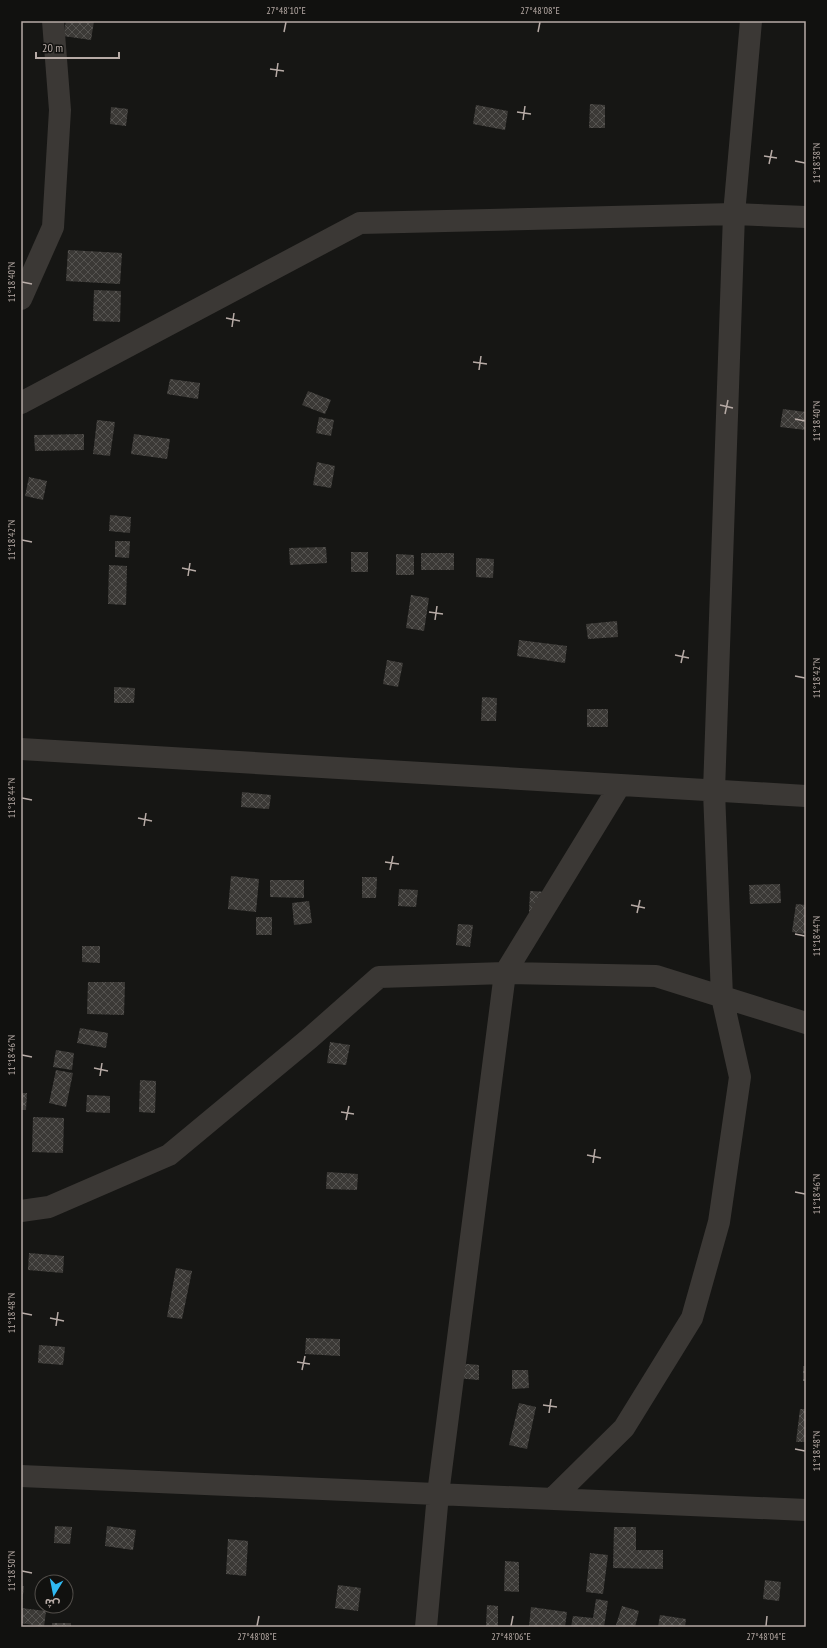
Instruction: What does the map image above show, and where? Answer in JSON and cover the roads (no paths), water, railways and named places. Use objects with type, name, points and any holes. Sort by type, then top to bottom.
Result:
[{"type":"street","points":[[21,299],[53,227],[60,110],[53,21]]},
{"type":"street","points":[[552,1499],[624,1428],[692,1318],[719,1222],[740,1077],[722,997],[714,791],[734,214],[751,21]]},
{"type":"street","points":[[21,403],[360,223],[734,214],[806,217]]},
{"type":"street","points":[[21,749],[806,796]]},
{"type":"street","points":[[426,1627],[438,1494],[505,973],[620,785]]},
{"type":"street","points":[[21,1210],[49,1207],[169,1155],[310,1038],[379,977],[505,973],[656,976],[806,1023]]},
{"type":"street","points":[[21,1476],[806,1510]]}]
